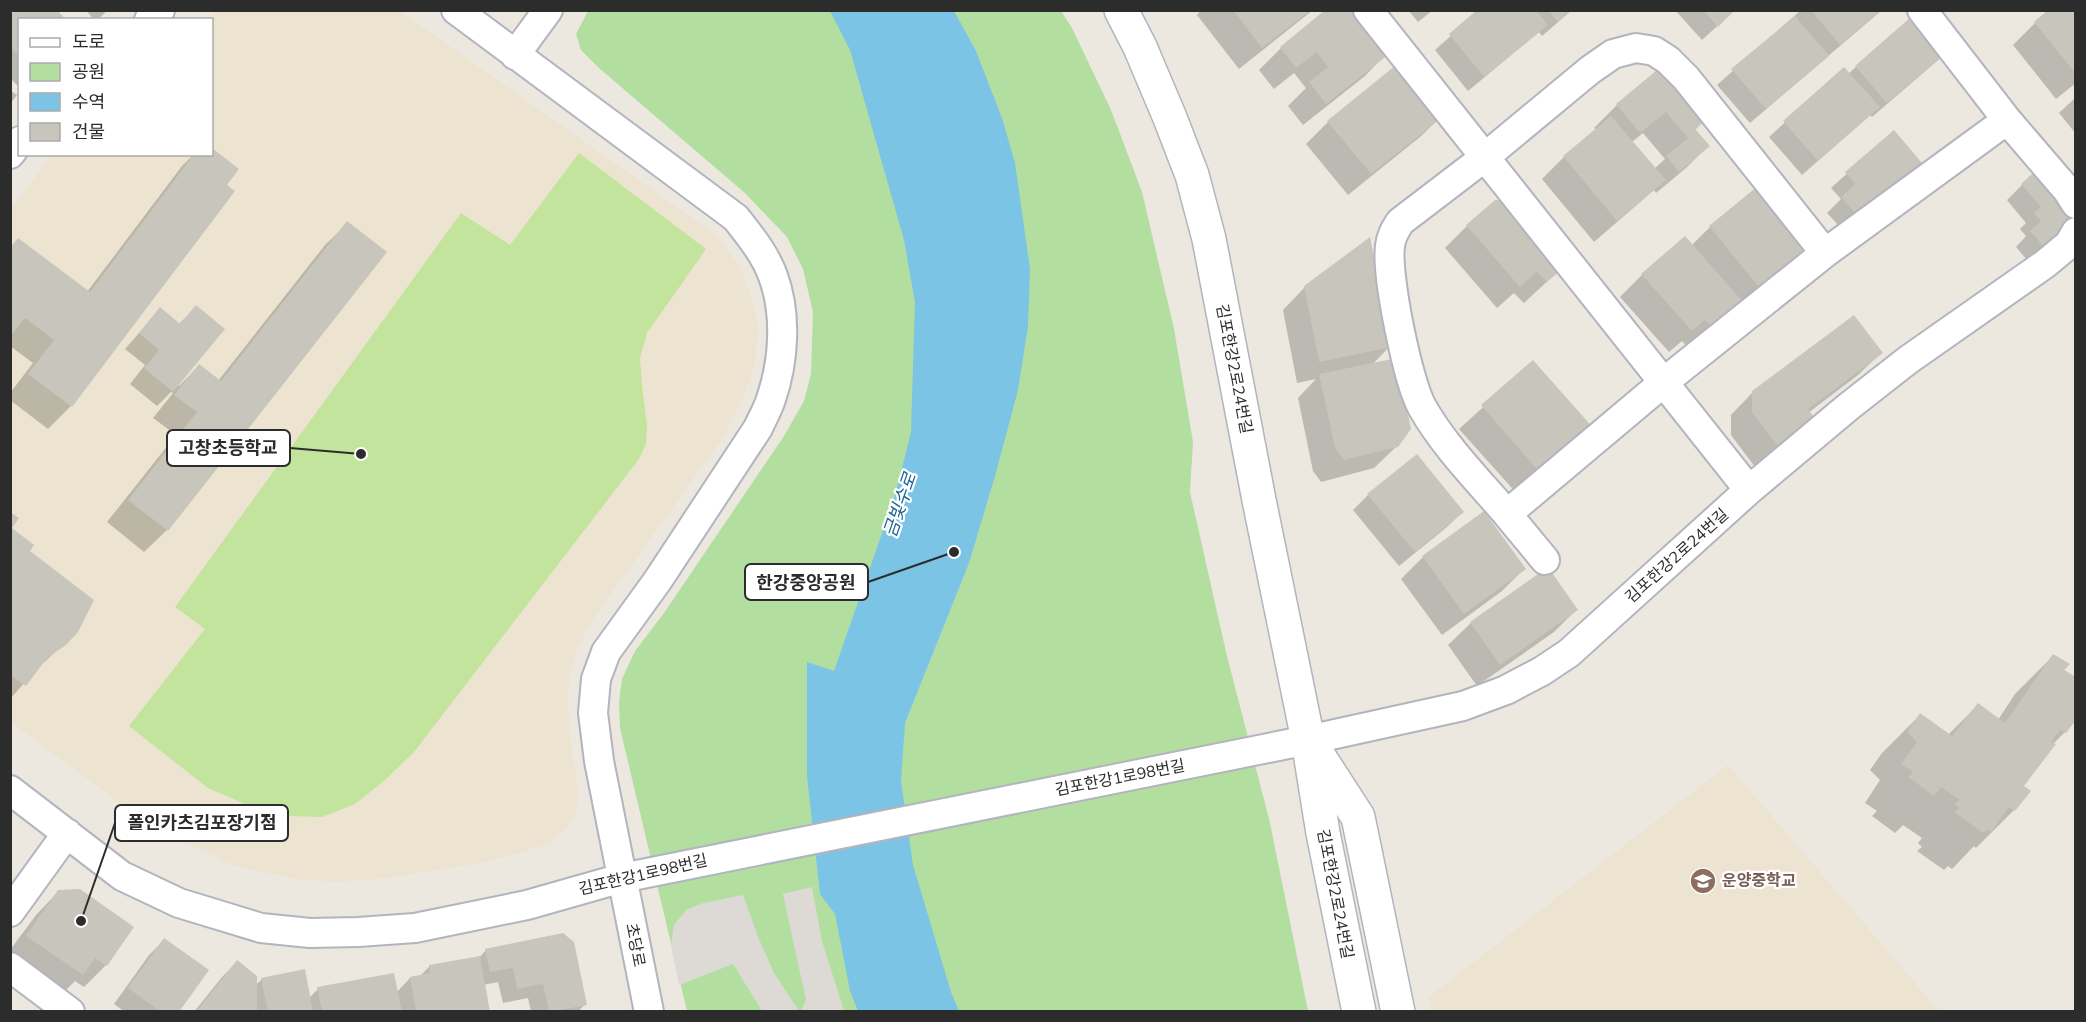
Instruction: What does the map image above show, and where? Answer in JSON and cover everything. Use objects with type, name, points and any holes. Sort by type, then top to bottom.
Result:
[{"type":"street","points":[[456,10],[515,55],[548,10]]},
{"type":"street","name":"김포한강2로24번길","points":[[1121,10],[1174,127],[1192,175],[1209,239],[1359,1011]]},
{"type":"street","points":[[1368,10],[1749,490]]},
{"type":"street","points":[[1922,10],[2007,120],[2067,190],[2076,204]]},
{"type":"street","points":[[1545,560],[1460,460],[1420,405],[1412,384],[1392,285],[1389,248],[1392,233],[1400,222],[1485,157],[1590,70],[1613,54],[1636,48],[1654,51],[1668,60],[1686,78],[1825,253]]},
{"type":"street","name":"초당로","points":[[515,55],[653,154],[736,218],[758,245],[773,276],[781,309],[781,346],[771,401],[762,419],[658,579],[606,652],[596,679],[593,714],[598,761],[649,1011]]},
{"type":"street","points":[[1507,514],[1664,382],[1825,253],[2007,120]]},
{"type":"street","name":"김포한강2로24번길","points":[[1308,740],[1464,706],[1506,690],[1542,671],[1578,645],[1749,490],[1908,360],[2052,258],[2069,244],[2076,232]]},
{"type":"street","name":"김포한강2로24번길","points":[[1308,740],[1358,817],[1398,1011]]},
{"type":"street","name":"김포한강1로98번길","points":[[10,790],[122,876],[180,903],[261,928],[310,933],[358,932],[415,928],[527,905],[622,878],[1308,740]]},
{"type":"street","points":[[10,912],[67,833]]},
{"type":"street","points":[[10,967],[70,1011]]},
{"type":"shaded area","points":[[216,11],[400,11],[716,235],[740,267],[753,303],[758,331],[755,364],[726,433],[591,622],[577,648],[570,672],[568,700],[571,746],[578,788],[577,811],[563,832],[549,842],[526,851],[474,864],[387,878],[336,882],[297,879],[232,865],[169,834],[124,806],[11,722],[11,210],[51,156],[213,156],[213,18],[206,18]]},
{"type":"shaded area","name":"운양중학교","points":[[1728,765],[1939,1011],[1432,1011],[1429,997]]},
{"type":"shaded area","points":[[812,887],[822,941],[844,1011],[801,1011],[806,1000],[783,894]]},
{"type":"shaded area","points":[[743,895],[774,973],[799,1011],[762,1011],[733,964],[679,985],[671,946],[674,925],[686,910],[703,903]]},
{"type":"green space","points":[[588,11],[1061,11],[1072,28],[1111,110],[1142,192],[1174,329],[1193,442],[1190,492],[1226,652],[1270,823],[1308,1011],[687,1011],[620,728],[619,702],[622,679],[635,651],[664,613],[784,436],[804,401],[811,374],[813,312],[803,269],[787,237],[745,193],[581,50],[576,34]]},
{"type":"green space","points":[[579,153],[706,249],[647,333],[640,358],[647,426],[646,444],[639,459],[414,752],[385,780],[355,804],[322,817],[287,816],[254,808],[208,788],[129,726],[205,629],[175,607],[461,213],[510,245]]},
{"type":"water","name":"금빛수로","points":[[830,11],[954,11],[976,51],[1002,118],[1015,163],[1030,269],[1028,326],[1018,390],[995,476],[969,563],[905,723],[901,781],[913,865],[951,992],[959,1011],[858,1011],[850,991],[835,914],[820,894],[807,776],[807,662],[834,671],[895,496],[911,432],[915,302],[904,240],[850,50]]},
{"type":"building","points":[[16,10],[57,10],[64,18],[18,18],[18,55],[10,47],[10,15]]},
{"type":"building","points":[[1233,10],[1311,10],[1262,48]]},
{"type":"building","points":[[1325,10],[1354,10],[1389,54],[1326,104],[1309,82],[1328,67],[1317,52],[1296,68],[1280,47]]},
{"type":"building","points":[[1477,10],[1536,10],[1548,25],[1484,77],[1449,34]]},
{"type":"building","points":[[1548,10],[1571,10],[1558,22]]},
{"type":"building","points":[[1703,10],[1735,10],[1718,27]]},
{"type":"building","points":[[1811,10],[1881,10],[1840,45]]},
{"type":"building","points":[[1919,10],[1961,40],[1887,103],[1855,66]]},
{"type":"building","points":[[2048,10],[2076,10],[2076,74],[2034,22]]},
{"type":"building","points":[[1795,16],[1829,56],[1766,109],[1731,69]]},
{"type":"building","points":[[1401,61],[1445,115],[1371,174],[1327,121]]},
{"type":"building","points":[[1662,66],[1719,108],[1695,129],[1710,146],[1679,172],[1666,156],[1688,138],[1666,112],[1640,133],[1616,104]]},
{"type":"building","points":[[1844,67],[1880,107],[1818,161],[1783,121]]},
{"type":"building","points":[[1611,116],[1666,180],[1617,221],[1563,156]]},
{"type":"building","points":[[1894,130],[1928,170],[1876,215],[1855,213],[1841,197],[1855,184],[1845,172]]},
{"type":"building","points":[[213,149],[239,169],[227,185],[235,191],[72,407],[28,374],[54,340],[25,318],[10,337],[10,248],[18,238],[90,292],[192,156],[213,156]]},
{"type":"building","points":[[2051,157],[2076,185],[2076,231],[2049,253],[2030,231],[2041,221],[2034,213],[2041,207],[2021,184]]},
{"type":"building","points":[[1769,177],[1822,241],[1770,301],[1709,226]]},
{"type":"building","points":[[1495,200],[1526,200],[1570,262],[1547,282],[1537,272],[1520,287],[1466,225]]},
{"type":"building","points":[[347,221],[387,252],[168,531],[128,500],[197,412],[174,395],[199,364],[221,381]]},
{"type":"building","points":[[1685,236],[1751,311],[1721,337],[1705,320],[1692,331],[1641,274]]},
{"type":"building","points":[[1370,237],[1392,347],[1319,362],[1304,286]]},
{"type":"building","points":[[196,305],[225,329],[173,392],[144,368],[159,350],[139,333],[160,307],[180,324]]},
{"type":"building","points":[[1854,315],[1883,353],[1808,409],[1825,432],[1807,444],[1777,445],[1752,412],[1752,391]]},
{"type":"building","points":[[1397,358],[1411,429],[1398,447],[1344,460],[1335,448],[1319,374]]},
{"type":"building","points":[[1533,360],[1595,430],[1542,475],[1481,405]]},
{"type":"building","points":[[1417,454],[1464,512],[1415,552],[1367,494]]},
{"type":"building","points":[[1484,511],[1526,569],[1464,614],[1422,556]]},
{"type":"building","points":[[10,512],[19,518],[12,528],[34,545],[30,551],[94,600],[78,632],[66,645],[47,658],[26,686],[10,675]]},
{"type":"building","points":[[1548,567],[1578,610],[1500,665],[1470,622]]},
{"type":"building","points":[[2053,654],[2070,664],[2064,670],[2076,677],[2076,720],[2066,733],[2060,730],[2051,742],[2056,744],[2024,786],[2031,791],[2015,811],[2009,807],[1991,832],[1987,829],[1983,833],[1954,812],[1959,808],[1954,804],[1960,800],[1941,787],[1934,796],[1908,777],[1913,772],[1901,764],[1917,742],[1907,732],[1920,713],[1952,736],[1978,703],[2005,723]]},
{"type":"building","points":[[80,889],[134,927],[107,966],[95,958],[83,975],[26,936],[58,890]]},
{"type":"building","points":[[563,933],[574,942],[587,1005],[549,1012],[543,984],[517,989],[513,968],[490,972],[485,949]]},
{"type":"building","points":[[164,938],[209,970],[179,1012],[161,1012],[128,988]]},
{"type":"building","points":[[480,956],[490,1012],[416,1012],[410,977],[430,973],[429,965]]},
{"type":"building","points":[[237,960],[257,976],[257,1012],[196,1012]]},
{"type":"building","points":[[305,969],[313,1012],[268,1012],[261,978]]},
{"type":"building","points":[[394,973],[402,1012],[322,1012],[317,987]]},
{"type":"place","name":"고창초등학교","points":[[361,454]]},
{"type":"place","name":"한강중앙공원","points":[[954,552]]},
{"type":"place","name":"운양중학교","points":[[1703,881]]},
{"type":"place","name":"폴인카츠김포장기점","points":[[81,921]]}]
